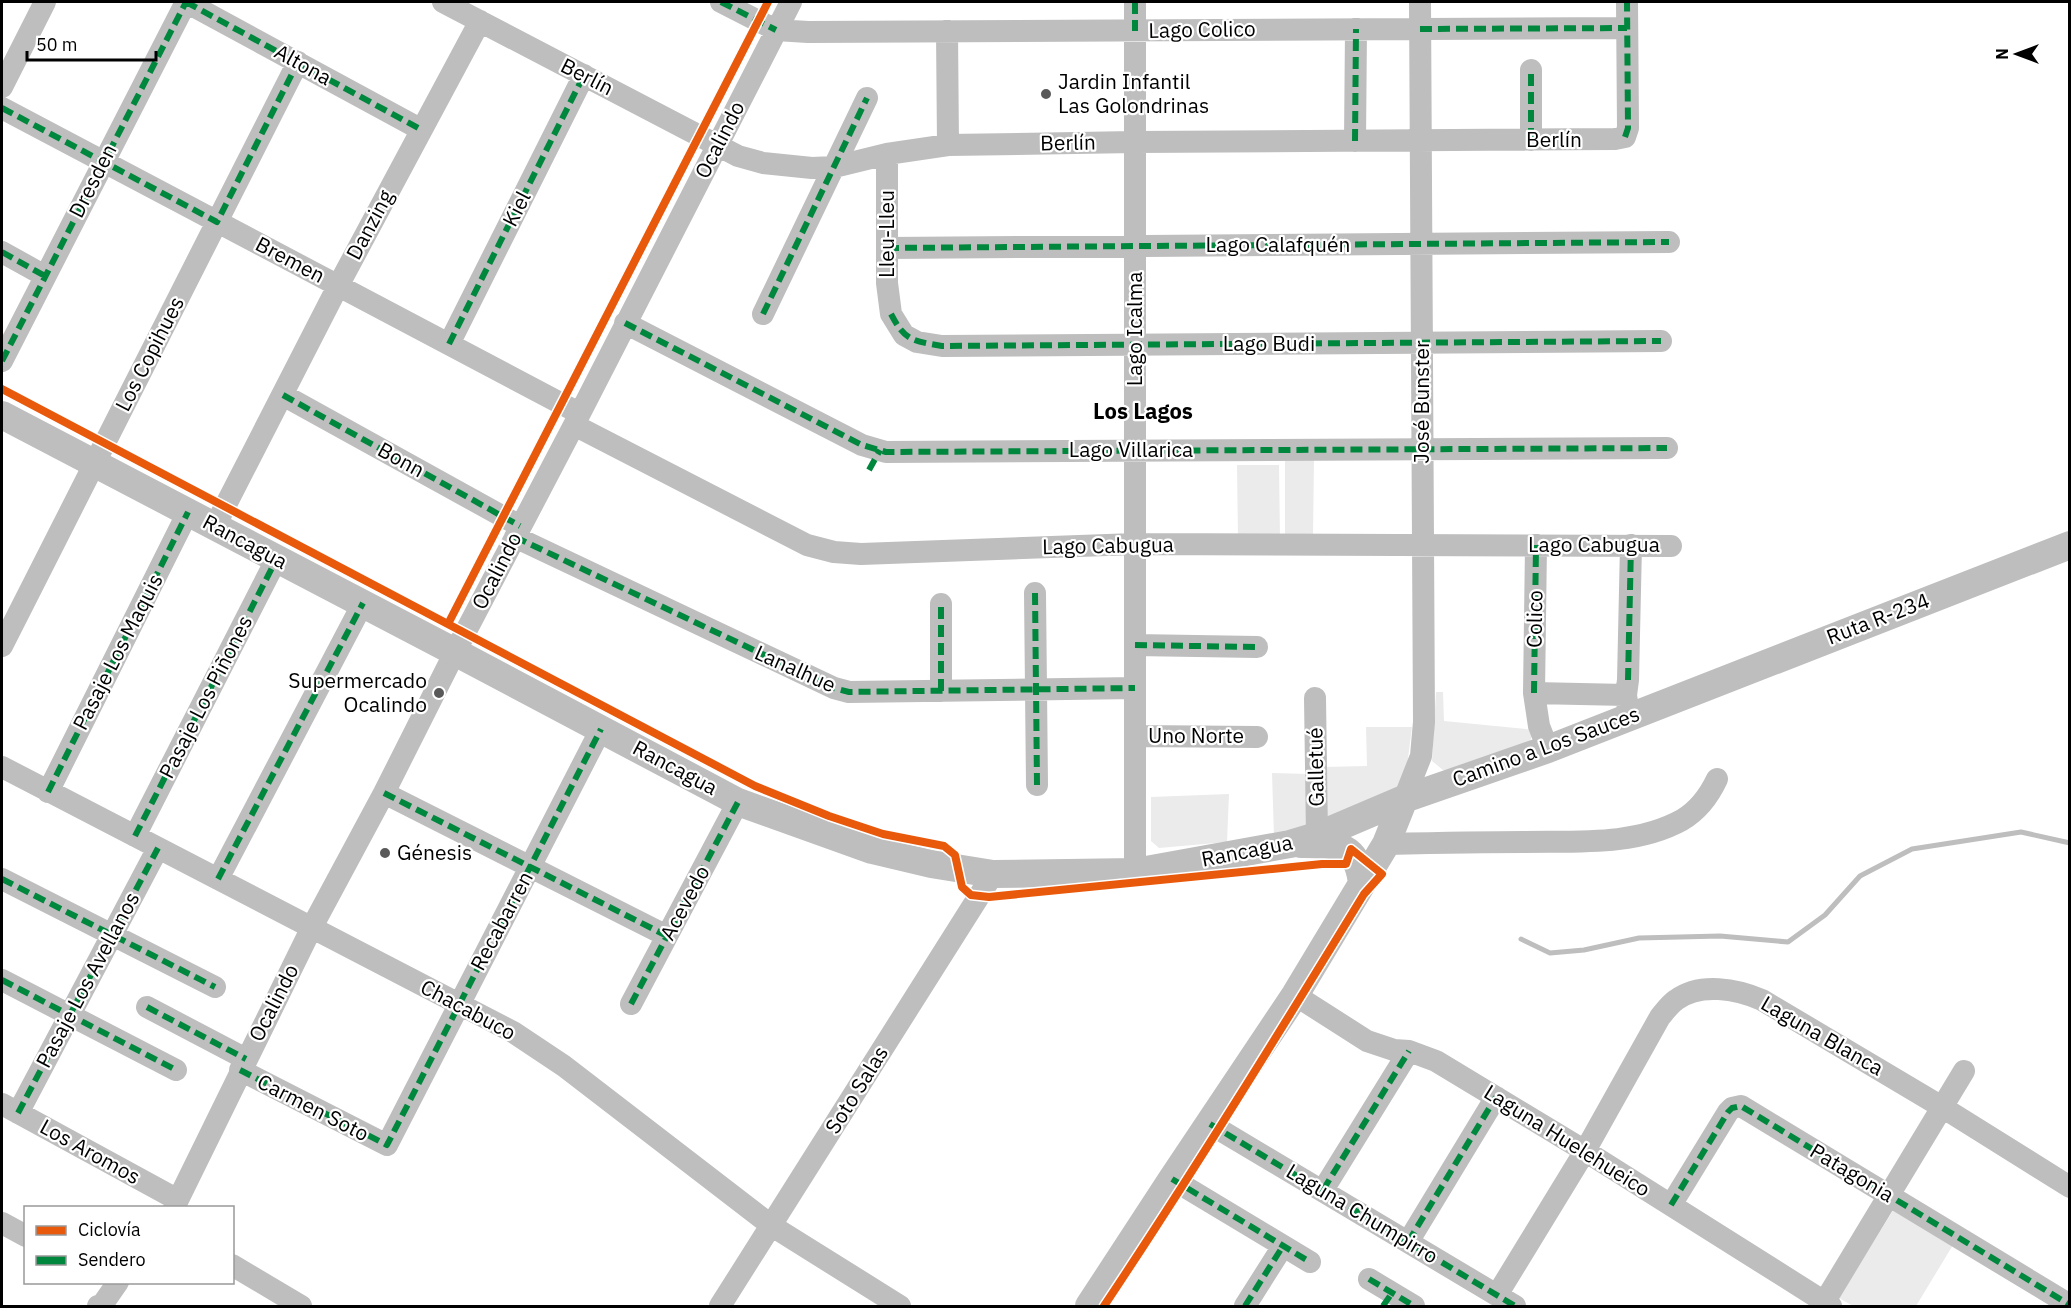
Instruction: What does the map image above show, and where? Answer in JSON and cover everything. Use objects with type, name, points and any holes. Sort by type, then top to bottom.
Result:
[{"type":"main road","name":"Rancagua","points":[[2,415],[738,802],[872,850],[931,864],[993,874],[1135,872],[1303,840],[1404,799]]},
{"type":"main road","name":"Ruta R-234","points":[[1687,693],[2070,545]]},
{"type":"main road","name":"Camino a Los Sauces","points":[[1404,799],[1548,749],[1628,697],[1687,693]]},
{"type":"main road","points":[[1089,1306],[1295,995],[1386,844],[1404,799]]},
{"type":"main road","points":[[1303,840],[1340,847],[1350,852],[1360,867],[1362,884]]},
{"type":"street","points":[[2,87],[45,2]]},
{"type":"street","name":"Altona","points":[[186,2],[420,129]]},
{"type":"street","name":"Dresden","points":[[2,361],[186,2]]},
{"type":"street","name":"Berlín","points":[[443,2],[738,156],[763,163],[812,168],[834,167],[887,154],[948,145],[1614,140],[1625,137],[1628,128],[1628,28]]},
{"type":"street","points":[[721,2],[776,30]]},
{"type":"street","name":"Ocalindo","points":[[176,1204],[312,927],[384,793],[791,2]]},
{"type":"street","name":"Lago Icalma","points":[[1135,2],[1135,872]]},
{"type":"street","name":"José Bunster","points":[[1404,799],[1421,756],[1424,739],[1420,2]]},
{"type":"street","points":[[1627,2],[1628,28]]},
{"type":"street","name":"Danzing","points":[[215,526],[338,285],[480,21]]},
{"type":"street","name":"Lago Colico","points":[[776,30],[1135,31],[1628,28]]},
{"type":"street","points":[[1355,141],[1356,29]]},
{"type":"street","points":[[947,31],[948,145]]},
{"type":"street","name":"Los Copihues","points":[[2,646],[298,62]]},
{"type":"street","points":[[1530,140],[1531,70]]},
{"type":"street","name":"Kiel","points":[[449,344],[584,75]]},
{"type":"street","points":[[764,315],[867,98]]},
{"type":"street","name":"Bremen","points":[[2,108],[449,344],[577,419]]},
{"type":"street","name":"Lleu-Lleu","points":[[887,154],[886,283],[891,314]]},
{"type":"street","name":"Lago Calafquén","points":[[886,248],[1669,242]]},
{"type":"street","points":[[2,252],[45,276]]},
{"type":"street","name":"Lago Budi","points":[[891,314],[904,335],[917,342],[942,346],[1660,341]]},
{"type":"street","name":"Lago Villarica","points":[[625,323],[862,445],[880,450],[1667,448]]},
{"type":"street","name":"Bonn","points":[[283,394],[517,531]]},
{"type":"street","name":"Lago Cabugua","points":[[577,419],[807,545],[834,552],[861,554],[1135,544],[1671,546]]},
{"type":"street","name":"Pasaje Los Maquis","points":[[48,792],[188,512]]},
{"type":"street","name":"Lanalhue","points":[[517,531],[834,688],[849,692],[1135,688]]},
{"type":"street","name":"Colico","points":[[1536,545],[1534,693],[1539,726],[1548,749]]},
{"type":"street","points":[[1534,693],[1628,697],[1631,545]]},
{"type":"street","name":"Pasaje Los Piñones","points":[[135,836],[276,558]]},
{"type":"street","points":[[1035,593],[1037,785]]},
{"type":"street","points":[[218,879],[363,603]]},
{"type":"street","points":[[941,604],[941,691]]},
{"type":"street","points":[[1135,645],[1257,647]]},
{"type":"street","name":"Galletué","points":[[1303,840],[1315,698]]},
{"type":"street","name":"Recabarren","points":[[387,1146],[601,729]]},
{"type":"street","name":"Uno Norte","points":[[1135,736],[1257,737]]},
{"type":"street","name":"Chacabuco","points":[[2,767],[513,1032],[564,1066],[771,1226],[900,1306]]},
{"type":"street","points":[[1386,844],[1598,840],[1635,835],[1670,825],[1694,812],[1708,797],[1717,779]]},
{"type":"street","points":[[384,793],[667,936]]},
{"type":"street","name":"Acevedo","points":[[631,1004],[738,802]]},
{"type":"street","name":"Pasaje Los Avellanos","points":[[10,1109],[70,1015],[158,848]]},
{"type":"street","name":"Soto Salas","points":[[720,1306],[993,874]]},
{"type":"street","points":[[2,879],[215,987]]},
{"type":"street","points":[[2,980],[176,1070]]},
{"type":"street","name":"Laguna Blanca","points":[[1506,1301],[1660,1017],[1676,1000],[1695,991],[1740,992],[1762,1000],[1942,1107],[2070,1187]]},
{"type":"street","name":"Laguna Huelehueico","points":[[1295,995],[1367,1041],[1394,1050],[1409,1051],[1436,1061],[1586,1151],[1826,1305]]},
{"type":"street","name":"Carmen Soto","points":[[147,1007],[387,1146]]},
{"type":"street","points":[[1323,1190],[1409,1051]]},
{"type":"street","points":[[1826,1305],[1964,1071]]},
{"type":"street","points":[[1408,1242],[1496,1097]]},
{"type":"street","name":"Patagonia","points":[[1671,1206],[1728,1112],[1736,1106],[1746,1108],[2070,1305]]},
{"type":"street","name":"Los Aromos","points":[[10,1109],[176,1204]]},
{"type":"street","name":"Laguna Chumpirro","points":[[1210,1124],[1506,1301]]},
{"type":"street","points":[[1172,1179],[1310,1262]]},
{"type":"street","points":[[2,1223],[24,1235]]},
{"type":"street","points":[[1245,1306],[1283,1246]]},
{"type":"street","points":[[234,1266],[301,1306]]},
{"type":"street","points":[[1369,1278],[1388,1300],[1414,1306]]},
{"type":"street","points":[[98,1306],[102,1305],[117,1284]]},
{"type":"shaded area","points":[[1285,457],[1314,457],[1313,536],[1285,537]]},
{"type":"shaded area","points":[[1237,465],[1279,465],[1280,539],[1238,539]]},
{"type":"shaded area","points":[[1436,692],[1443,692],[1444,721],[1535,730],[1527,747],[1461,773],[1443,770],[1432,761]]},
{"type":"shaded area","points":[[1366,727],[1412,727],[1406,774],[1390,798],[1322,825],[1323,767],[1367,766]]},
{"type":"shaded area","points":[[1272,773],[1309,774],[1310,825],[1274,836]]},
{"type":"shaded area","points":[[1229,794],[1227,842],[1159,848],[1151,841],[1151,797]]},
{"type":"shaded area","points":[[1894,1209],[1953,1245],[1916,1306],[1853,1306],[1839,1298]]},
{"type":"waterway","points":[[1521,939],[1550,953],[1584,950],[1639,938],[1720,936],[1788,942],[1825,915],[1860,876],[1912,849],[2021,832],[2070,843]]},
{"type":"marked path","points":[[186,2],[420,129]]},
{"type":"marked path","points":[[2,361],[186,2]]},
{"type":"marked path","points":[[721,2],[776,30]]},
{"type":"marked path","points":[[1135,2],[1135,31]]},
{"type":"marked path","points":[[1625,137],[1628,128],[1627,2]]},
{"type":"marked path","points":[[1420,29],[1627,28]]},
{"type":"marked path","points":[[1355,141],[1356,29]]},
{"type":"marked path","points":[[2,108],[217,222],[298,62]]},
{"type":"marked path","points":[[1531,70],[1531,140]]},
{"type":"marked path","points":[[449,344],[584,75]]},
{"type":"marked path","points":[[763,314],[867,98]]},
{"type":"marked path","points":[[887,248],[1669,242]]},
{"type":"marked path","points":[[2,252],[45,276]]},
{"type":"marked path","points":[[891,314],[906,335],[917,341],[942,346],[1661,341]]},
{"type":"marked path","points":[[625,323],[862,445],[886,452],[1667,448]]},
{"type":"marked path","points":[[283,395],[520,526]]},
{"type":"marked path","points":[[869,470],[880,450]]},
{"type":"marked path","points":[[48,792],[188,512]]},
{"type":"marked path","points":[[515,537],[834,688],[849,692],[1135,688]]},
{"type":"marked path","points":[[1534,693],[1536,545]]},
{"type":"marked path","points":[[1628,680],[1631,545]]},
{"type":"marked path","points":[[135,836],[277,558]]},
{"type":"marked path","points":[[1035,593],[1037,785]]},
{"type":"marked path","points":[[218,879],[363,603]]},
{"type":"marked path","points":[[941,604],[941,691]]},
{"type":"marked path","points":[[1135,645],[1257,647]]},
{"type":"marked path","points":[[240,1070],[387,1145],[601,729]]},
{"type":"marked path","points":[[384,793],[667,936]]},
{"type":"marked path","points":[[631,1004],[738,802]]},
{"type":"marked path","points":[[18,1113],[158,848]]},
{"type":"marked path","points":[[2,879],[215,987]]},
{"type":"marked path","points":[[2,980],[176,1070]]},
{"type":"marked path","points":[[147,1007],[246,1059]]},
{"type":"marked path","points":[[1323,1190],[1409,1051]]},
{"type":"marked path","points":[[1408,1242],[1496,1097]]},
{"type":"marked path","points":[[1671,1205],[1728,1112],[1732,1108],[1741,1106],[2070,1305]]},
{"type":"marked path","points":[[1210,1124],[1515,1306]]},
{"type":"marked path","points":[[1172,1179],[1310,1262]]},
{"type":"marked path","points":[[1245,1306],[1283,1246]]},
{"type":"marked path","points":[[1369,1279],[1414,1306]]},
{"type":"marked path","points":[[1383,1306],[1392,1293]]},
{"type":"cycle path","points":[[448,624],[768,2]]},
{"type":"cycle path","points":[[2,389],[755,786],[829,816],[883,834],[944,846],[955,855],[962,887],[971,895],[989,897],[1322,864],[1346,864],[1351,849],[1382,874],[1364,894],[1268,1050],[1104,1306]]},
{"type":"place","name":"Jardin Infantil Las Golondrinas","points":[[1046,94]]},
{"type":"place","name":"Supermercado Ocalindo","points":[[439,693]]},
{"type":"place","name":"Génesis","points":[[385,853]]},
{"type":"district","name":"Los Lagos","points":[[1143,411]]}]
